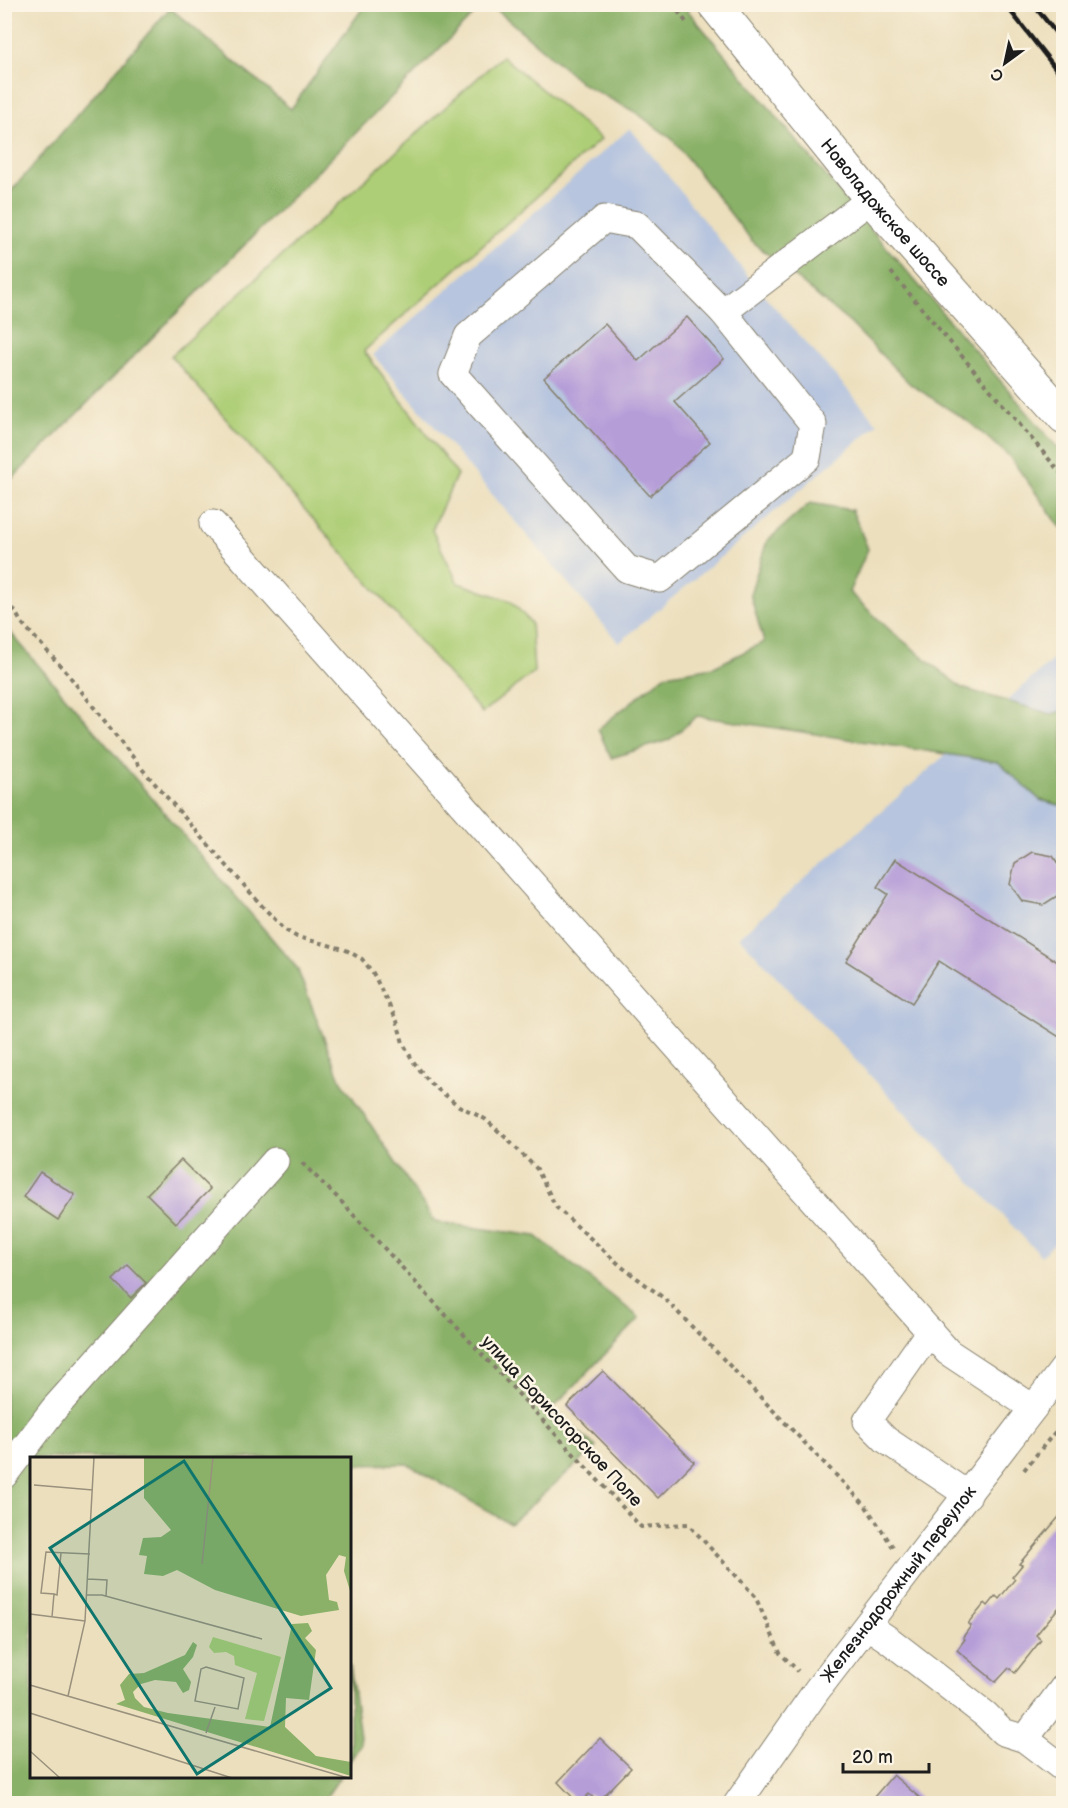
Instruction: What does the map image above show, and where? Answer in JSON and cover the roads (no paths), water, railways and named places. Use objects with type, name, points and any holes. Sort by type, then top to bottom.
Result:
[{"type":"main road","name":"Новоладожское шоссе","points":[[714,4],[871,199],[1064,417]]},
{"type":"street","points":[[723,312],[871,199]]},
{"type":"street","points":[[604,219],[637,225],[723,312],[813,424],[807,458],[660,579],[627,569],[453,374],[468,336],[604,219]]},
{"type":"street","points":[[213,524],[948,1352],[1033,1408]]},
{"type":"street","points":[[4,1475],[54,1409],[275,1161]]},
{"type":"street","points":[[930,1331],[867,1421],[886,1440],[968,1495]]},
{"type":"street","name":"Железнодорожный переулок","points":[[737,1803],[818,1690],[1064,1368]]},
{"type":"street","points":[[868,1626],[986,1715],[1003,1732],[1025,1739],[1064,1769]]},
{"type":"street","points":[[1025,1739],[1064,1687]]},
{"type":"railway","points":[[1005,4],[1064,79]]},
{"type":"railway","points":[[1033,4],[1064,43]]}]
